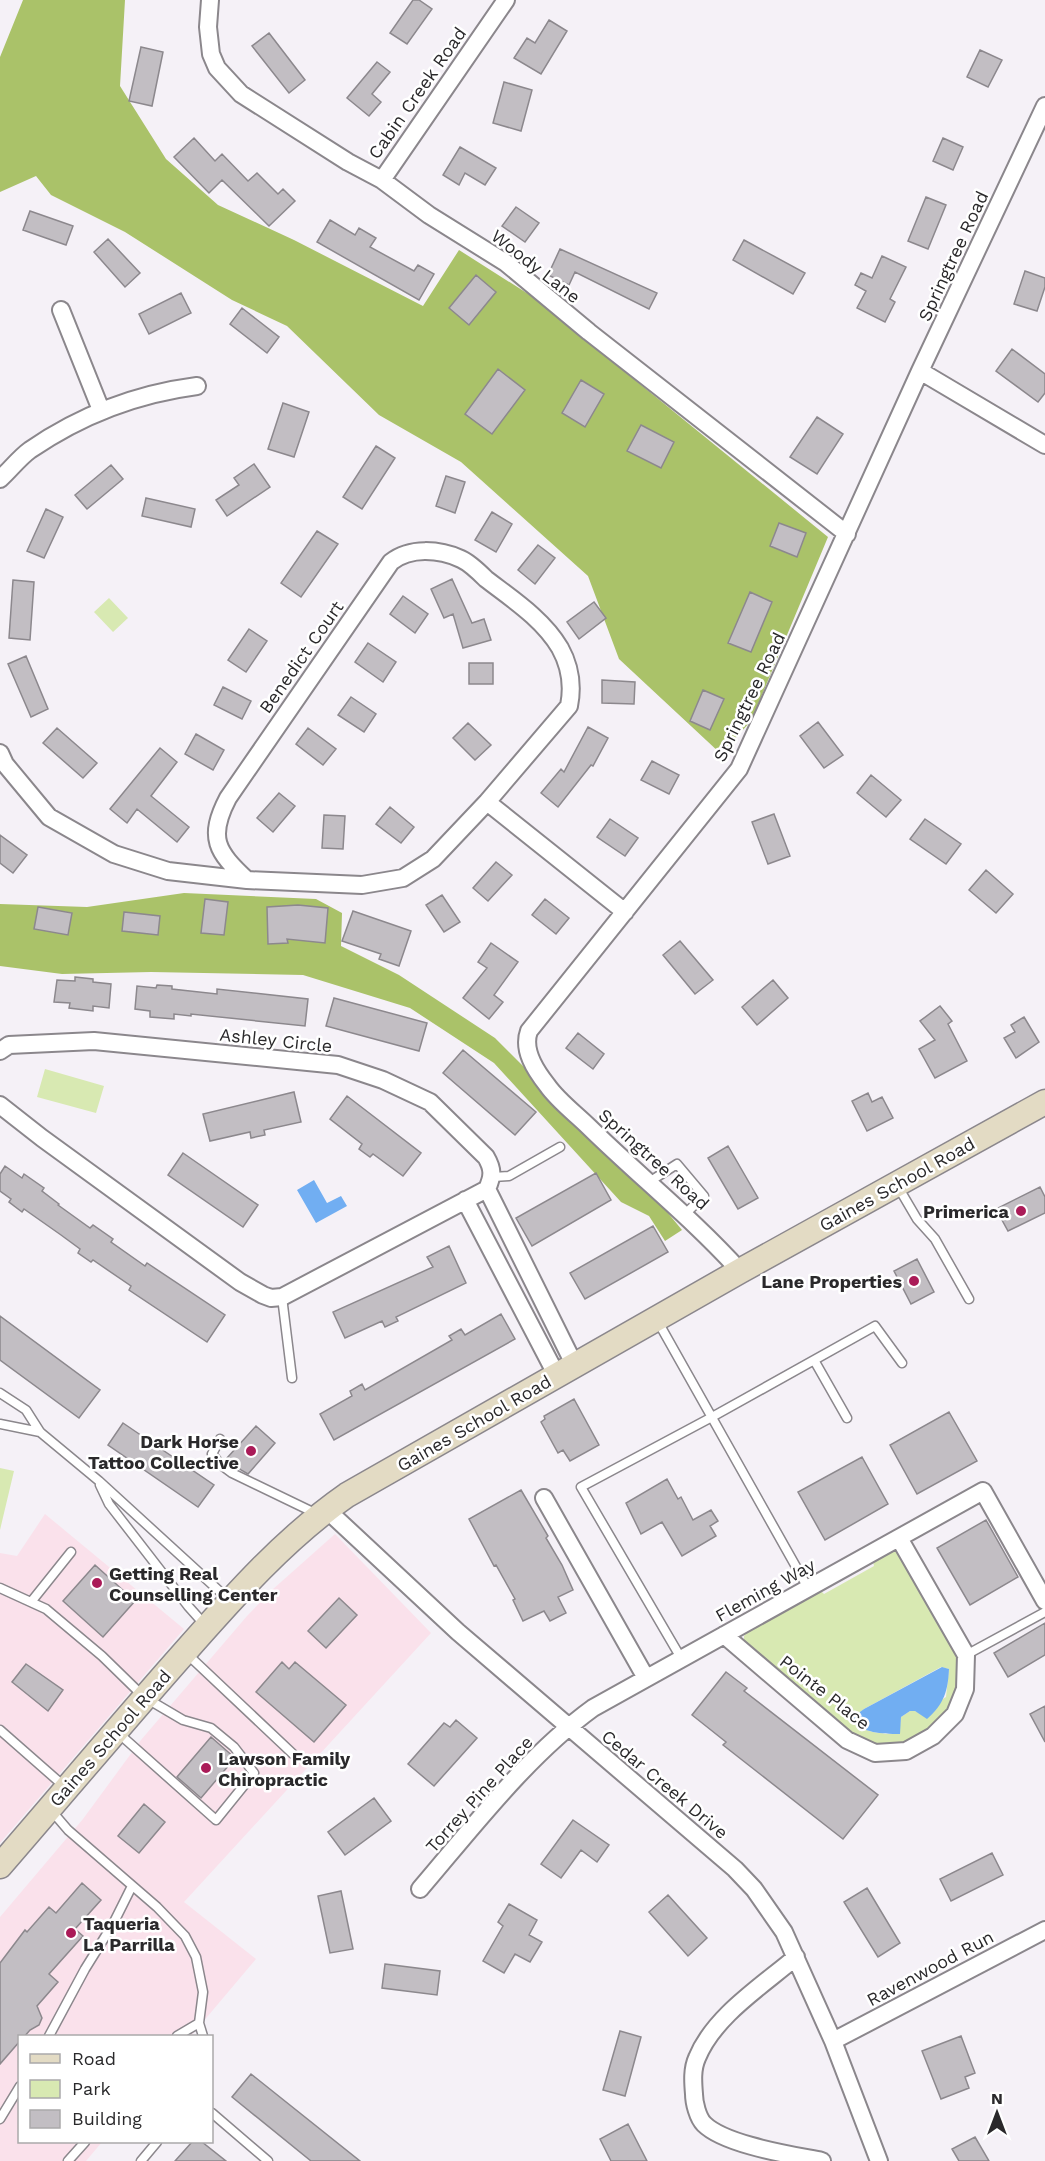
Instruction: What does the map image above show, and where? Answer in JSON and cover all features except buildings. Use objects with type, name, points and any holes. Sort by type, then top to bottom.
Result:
[{"type":"main road","name":"Gaines School Road","points":[[0,1866],[207,1626],[260,1569],[323,1512],[347,1495],[740,1271],[1045,1102]]},
{"type":"street","name":"Woody Lane","points":[[210,0],[208,27],[211,54],[217,68],[241,94],[348,162],[382,180],[429,215],[506,263],[589,332],[847,534]]},
{"type":"street","name":"Cabin Creek Road","points":[[382,180],[506,0]]},
{"type":"street","name":"Springtree Road","points":[[740,1271],[707,1234],[547,1086],[531,1059],[525,1041],[529,1031],[739,769],[920,371],[1045,106]]},
{"type":"street","points":[[61,310],[100,410]]},
{"type":"street","points":[[920,371],[1045,445]]},
{"type":"street","points":[[0,479],[29,451],[100,410],[164,390],[197,386]]},
{"type":"street","name":"Benedict Court","points":[[431,551],[462,559],[540,622],[561,649],[569,672],[571,693],[569,706],[488,802],[433,859],[403,878],[362,885],[247,880],[227,861],[219,848],[216,835],[219,814],[391,562],[401,554],[431,551]]},
{"type":"street","points":[[0,753],[4,764],[48,817],[114,854],[168,871],[247,880]]},
{"type":"street","points":[[488,802],[625,912]]},
{"type":"street","name":"Ashley Circle","points":[[0,1051],[9,1045],[94,1041],[338,1065],[383,1080],[430,1102],[486,1157],[491,1165],[490,1183],[566,1371]]},
{"type":"street","points":[[0,1105],[240,1282],[271,1298],[282,1297],[465,1200],[490,1183]]},
{"type":"street","points":[[465,1200],[566,1371]]},
{"type":"street","name":"Fleming Way","points":[[567,1726],[593,1708],[646,1678],[983,1491],[1045,1601]]},
{"type":"street","points":[[544,1498],[646,1678]]},
{"type":"street","name":"Cedar Creek Drive","points":[[323,1512],[458,1632],[735,1869],[772,1912],[796,1957],[833,2041],[879,2161]]},
{"type":"street","points":[[898,1538],[966,1655]]},
{"type":"street","name":"Pointe Place","points":[[724,1635],[848,1740],[875,1753],[906,1751],[933,1736],[955,1714],[965,1689],[966,1655]]},
{"type":"street","name":"Torrey Pine Place","points":[[420,1889],[486,1811],[567,1726]]},
{"type":"street","name":"Ravenwood Run","points":[[833,2041],[1045,1930]]},
{"type":"street","points":[[796,1957],[721,2020],[696,2059],[692,2078],[694,2102],[704,2124],[724,2136],[754,2146],[822,2161]]},
{"type":"lane","points":[[490,1183],[509,1176],[560,1148]]},
{"type":"lane","points":[[649,1182],[677,1164],[704,1196],[685,1214]]},
{"type":"lane","points":[[897,1185],[918,1219],[935,1239],[969,1299]]},
{"type":"lane","points":[[282,1297],[292,1378]]},
{"type":"lane","points":[[657,1319],[808,1588]]},
{"type":"lane","points":[[681,1659],[581,1486],[712,1417],[875,1326],[902,1363]]},
{"type":"lane","points":[[814,1360],[847,1418]]},
{"type":"lane","points":[[0,1393],[26,1410],[40,1432],[99,1481],[230,1601]]},
{"type":"lane","points":[[0,1425],[40,1432]]},
{"type":"lane","points":[[220,1439],[212,1454],[232,1473],[323,1512]]},
{"type":"lane","points":[[99,1481],[109,1504],[188,1606],[207,1626]]},
{"type":"lane","points":[[31,1602],[71,1552]]},
{"type":"lane","points":[[0,1588],[46,1609],[102,1656],[144,1697],[183,1720],[211,1728],[234,1747],[254,1773],[216,1820],[116,1731]]},
{"type":"lane","points":[[966,1655],[1045,1612]]},
{"type":"lane","points":[[185,1652],[293,1754]]},
{"type":"lane","points":[[0,1730],[67,1789]]},
{"type":"lane","points":[[50,1809],[68,1830],[157,1907],[185,1936],[196,1957],[203,1992],[199,2023],[202,2035]]},
{"type":"lane","points":[[50,2035],[132,1886]]},
{"type":"lane","points":[[180,2035],[199,2023]]},
{"type":"lane","points":[[0,2119],[18,2089]]},
{"type":"lane","points":[[213,2114],[268,2161]]},
{"type":"lane","points":[[68,2161],[84,2143]]},
{"type":"lane","points":[[141,2161],[156,2143]]},
{"type":"shaded area","points":[[45,1514],[184,1629],[0,1843],[0,1553],[17,1556]]},
{"type":"shaded area","points":[[335,1534],[431,1633],[184,1902],[256,1959],[192,2035],[18,2035],[18,2143],[101,2143],[86,2161],[0,2161],[0,1917],[83,1819],[141,1740],[272,1590]]},
{"type":"green space","points":[[23,0],[125,0],[120,86],[166,159],[218,205],[294,240],[423,306],[459,250],[533,297],[828,537],[751,721],[721,754],[619,659],[588,576],[461,462],[379,415],[287,326],[232,300],[125,232],[51,195],[36,176],[0,192],[0,57]]},
{"type":"green space","points":[[109,598],[128,618],[113,632],[94,612]]},
{"type":"green space","points":[[184,893],[316,899],[342,913],[341,946],[399,975],[495,1038],[658,1201],[682,1230],[665,1241],[649,1216],[621,1202],[494,1063],[410,1008],[303,975],[151,972],[62,974],[0,966],[0,904],[87,907]]},
{"type":"green space","points":[[45,1069],[104,1086],[96,1113],[37,1097]]},
{"type":"green space","points":[[0,1468],[14,1471],[0,1530]]},
{"type":"green space","points":[[890,1551],[899,1551],[959,1659],[959,1688],[952,1708],[933,1730],[904,1743],[879,1745],[857,1738],[744,1644],[744,1636],[749,1630],[820,1590],[824,1594],[874,1566],[873,1561]],"holes":[[[941,1667],[949,1669],[946,1697],[920,1713],[910,1711],[901,1717],[899,1734],[873,1732],[861,1728],[850,1720],[864,1709]]]},
{"type":"water","points":[[314,1180],[327,1203],[341,1196],[347,1206],[316,1223],[297,1190]]},
{"type":"water","points":[[942,1667],[949,1669],[946,1691],[937,1708],[927,1719],[915,1711],[910,1711],[901,1717],[900,1734],[873,1732],[849,1720],[864,1709]]},
{"type":"place","name":"Primerica","points":[[1021,1211]]},
{"type":"place","name":"Lane Properties","points":[[914,1281]]},
{"type":"place","name":"Dark Horse Tattoo Collective","points":[[251,1451]]},
{"type":"place","name":"Getting Real Counselling Center","points":[[97,1583]]},
{"type":"place","name":"Lawson Family Chiropractic","points":[[206,1768]]},
{"type":"place","name":"Taqueria La Parrilla","points":[[71,1933]]}]
